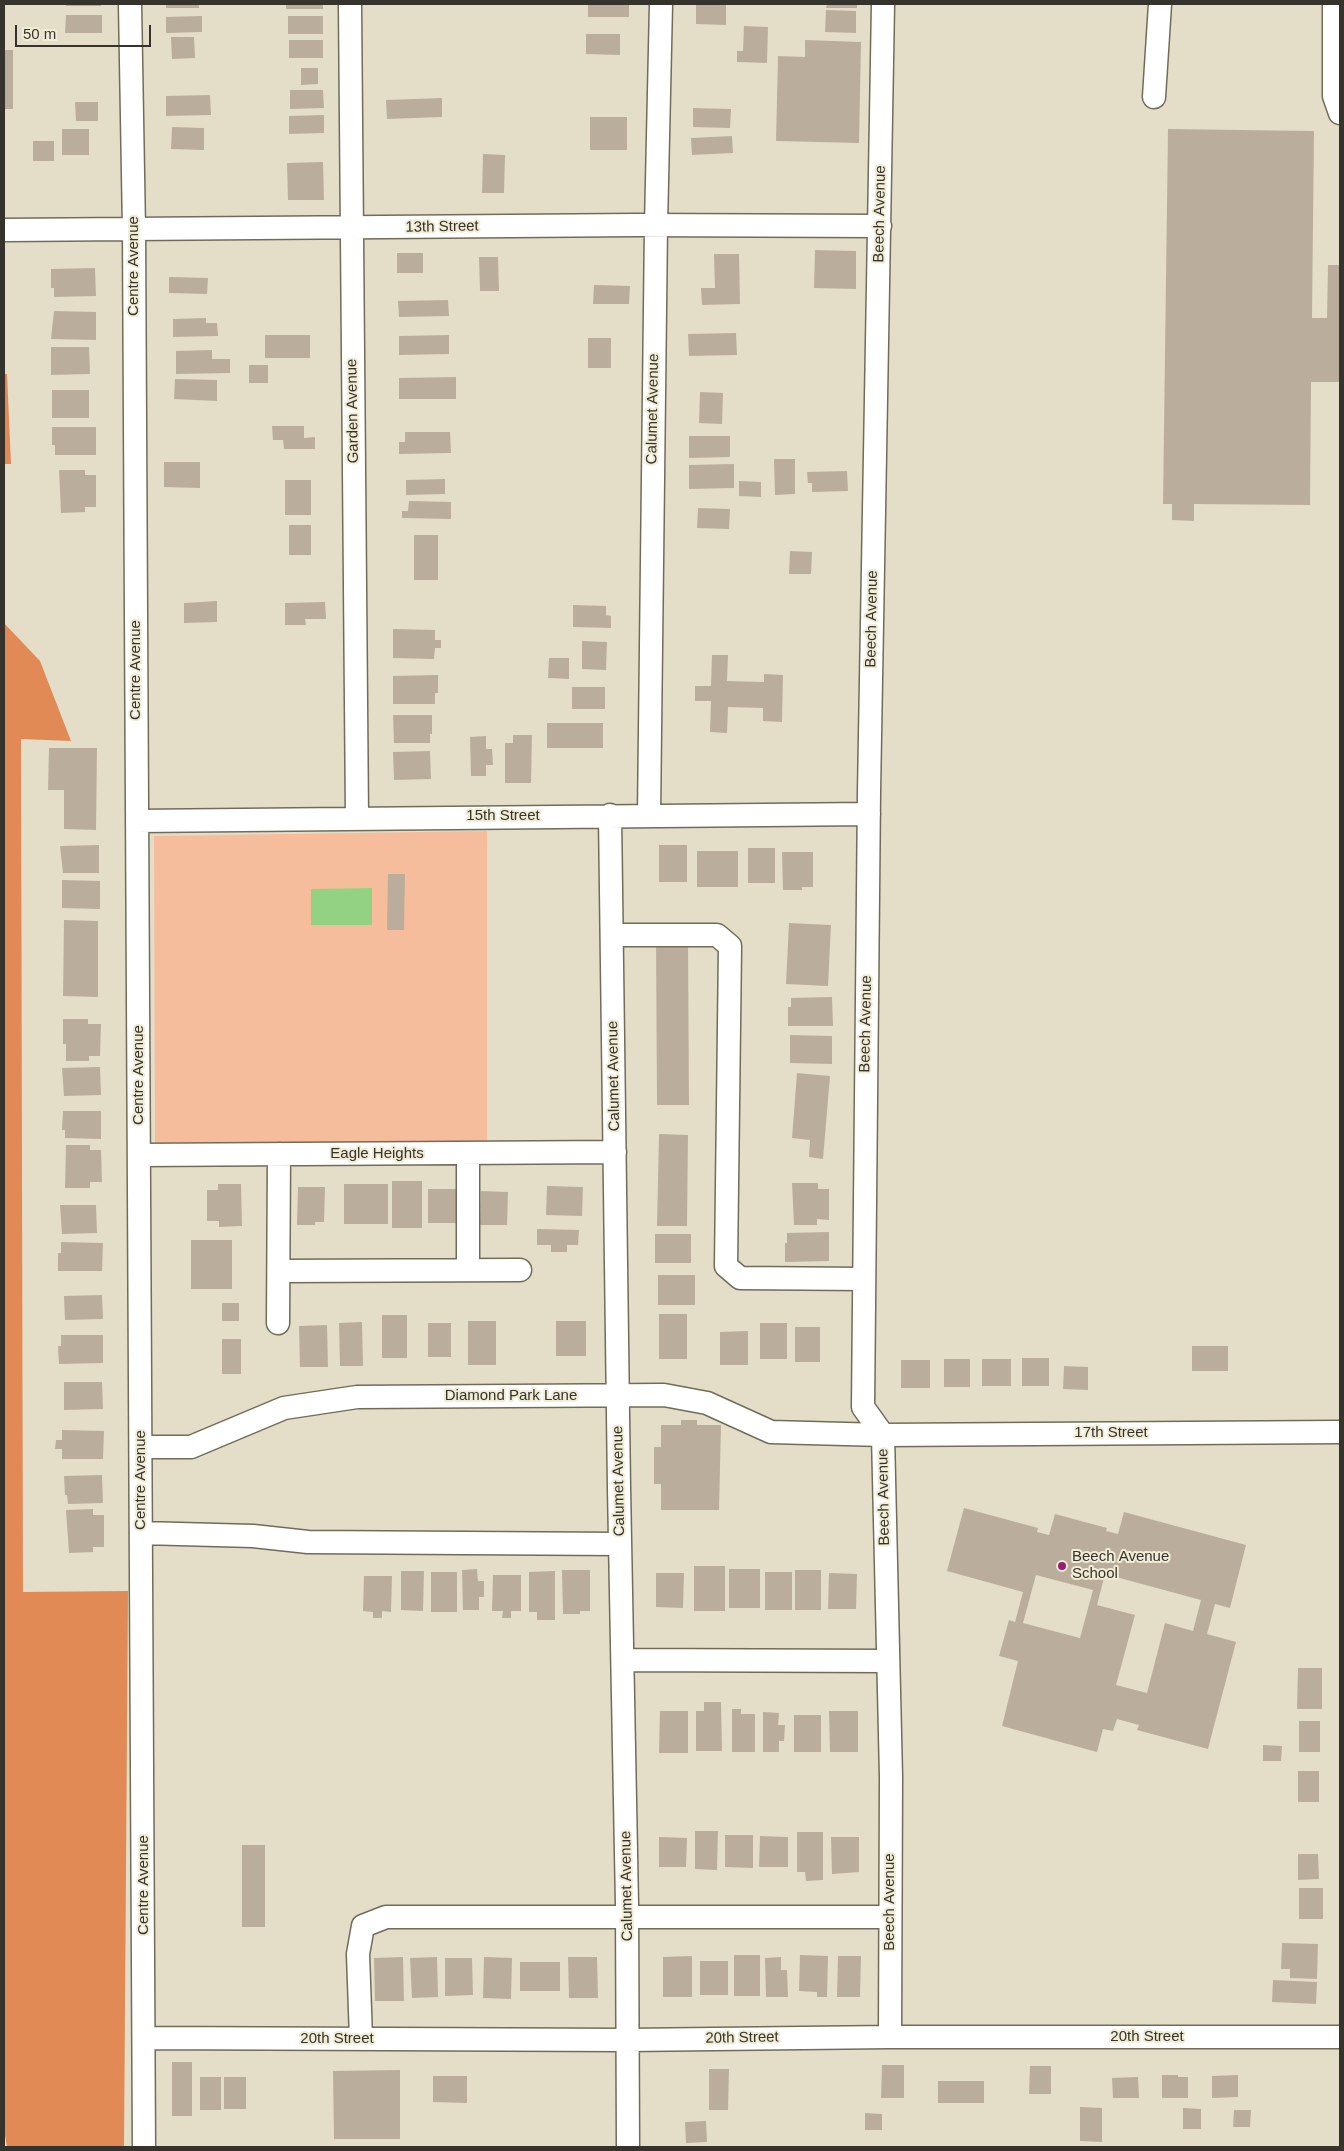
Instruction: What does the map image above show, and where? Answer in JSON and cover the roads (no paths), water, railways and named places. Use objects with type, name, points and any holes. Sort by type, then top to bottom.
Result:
[{"type":"street","name":"Centre Avenue","points":[[130,4],[134,230],[144,2147]]},
{"type":"street","name":"Garden Avenue","points":[[350,4],[357,818]]},
{"type":"street","name":"Calumet Avenue","points":[[649,815],[656,226],[661,4]]},
{"type":"street","name":"Beech Avenue","points":[[883,4],[868,814],[863,1407],[883,1435],[891,1776],[890,2037]]},
{"type":"street","points":[[1154,97],[1160,4]]},
{"type":"street","points":[[1334,4],[1334,96],[1340,113]]},
{"type":"street","name":"13th Street","points":[[4,230],[880,226]]},
{"type":"street","name":"15th Street","points":[[137,821],[868,814]]},
{"type":"street","name":"Calumet Avenue","points":[[610,816],[620,1544],[628,1917],[628,2147]]},
{"type":"street","points":[[612,935],[717,935],[730,946],[726,1266],[740,1278],[864,1279]]},
{"type":"street","name":"Eagle Heights","points":[[139,1155],[615,1152]]},
{"type":"street","points":[[468,1153],[468,1270]]},
{"type":"street","points":[[278,1324],[279,1154]]},
{"type":"street","points":[[278,1271],[520,1270]]},
{"type":"street","name":"Diamond Park Lane","points":[[141,1447],[191,1447],[284,1408],[357,1397],[664,1396],[707,1403],[771,1432],[883,1435]]},
{"type":"street","name":"17th Street","points":[[883,1435],[1340,1432]]},
{"type":"street","points":[[142,1533],[253,1536],[308,1542],[620,1544]]},
{"type":"street","points":[[623,1660],[888,1661]]},
{"type":"street","points":[[361,2039],[358,1954],[364,1926],[386,1917],[890,1917]]},
{"type":"street","name":"20th Street","points":[[144,2038],[627,2040],[890,2037],[1340,2037]]},
{"type":"place","name":"Beech Avenue School","points":[[1062,1566]]}]
